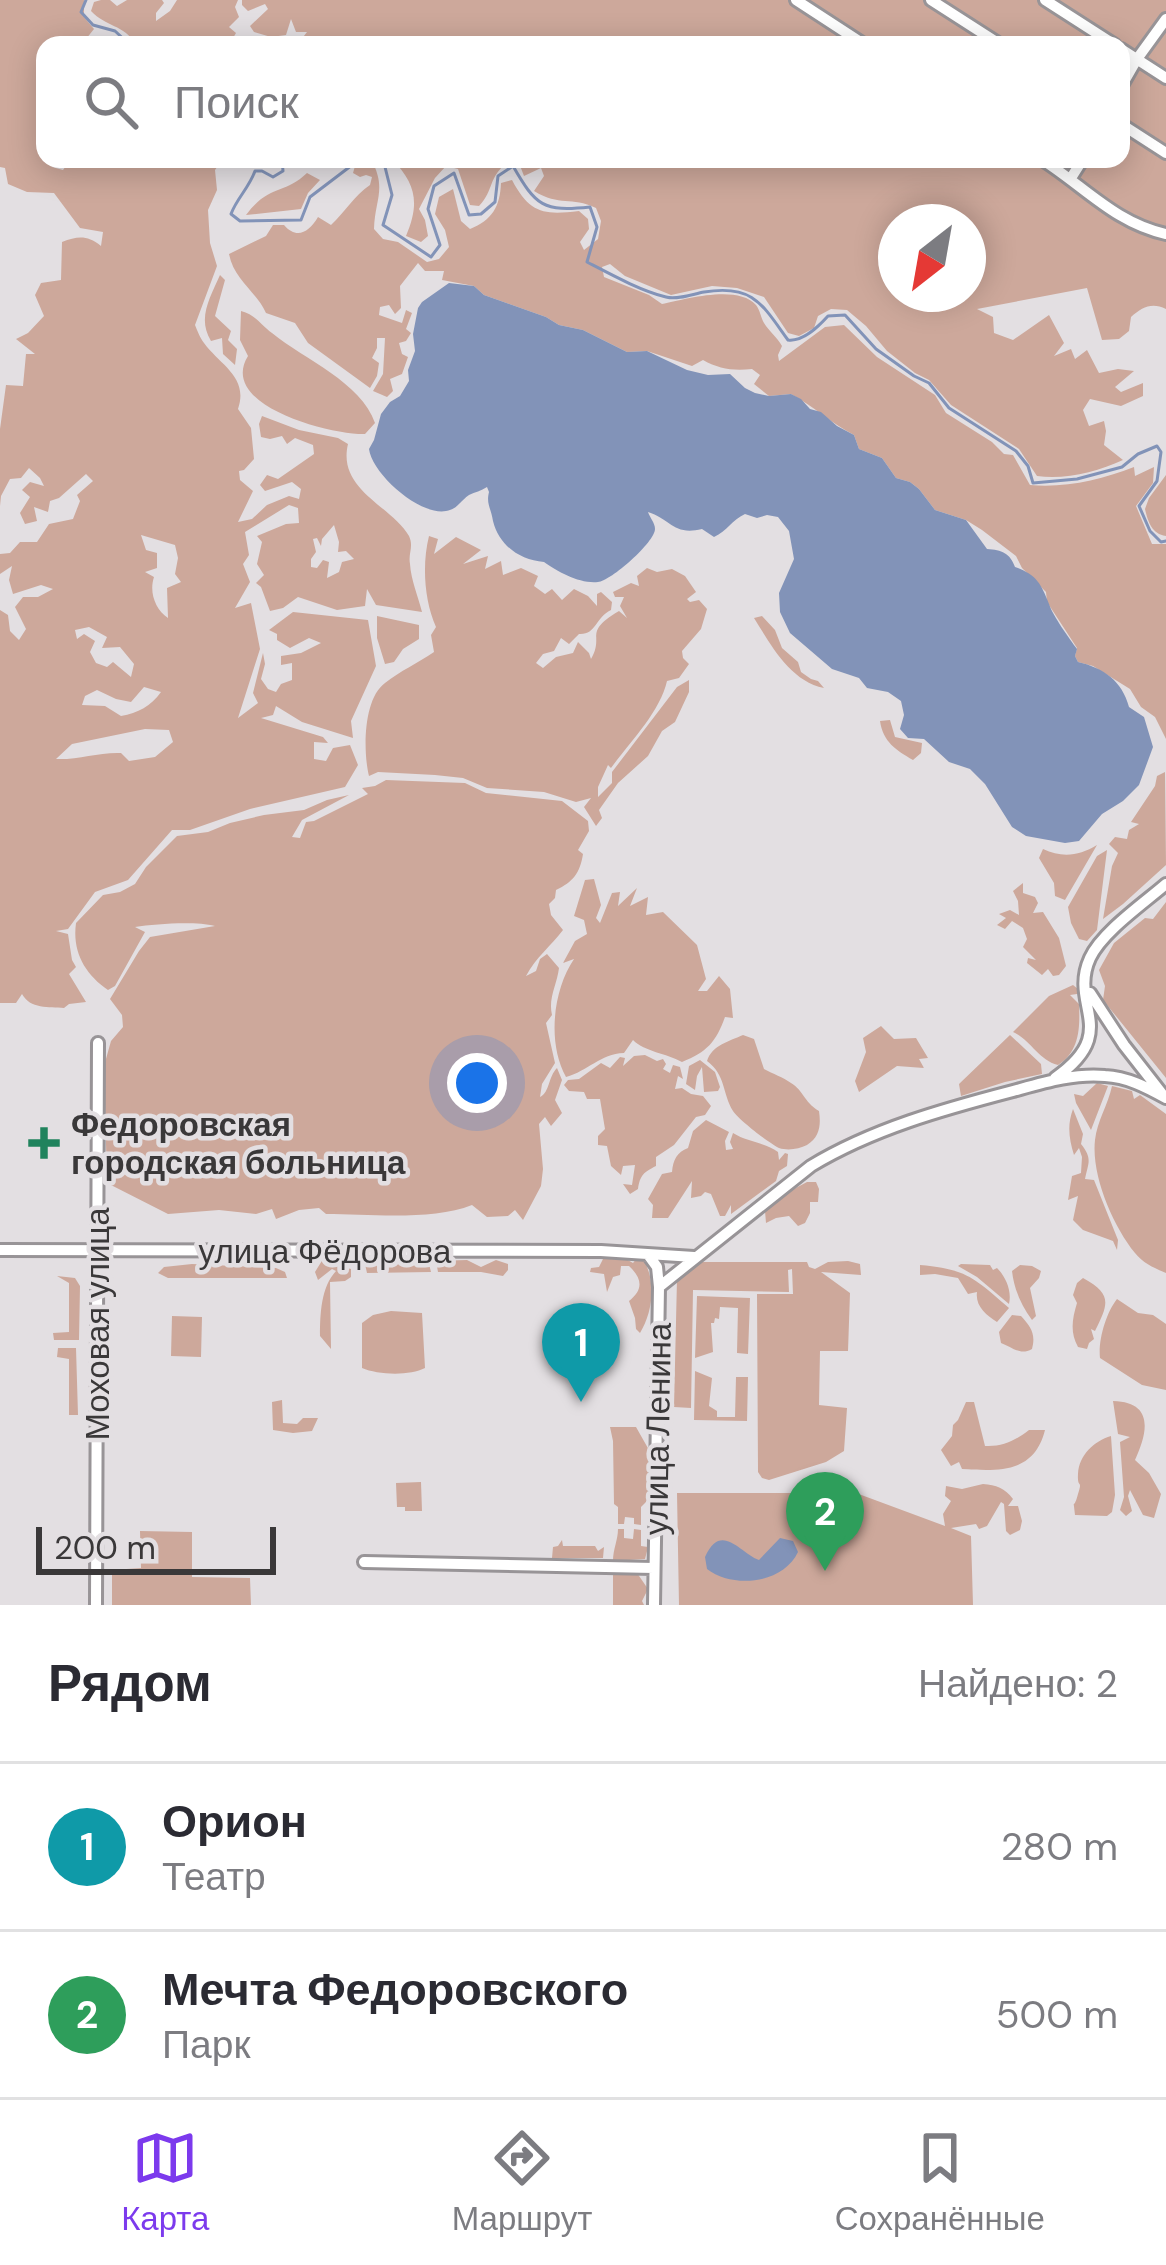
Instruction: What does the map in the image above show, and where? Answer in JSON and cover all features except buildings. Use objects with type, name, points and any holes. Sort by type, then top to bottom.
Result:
[{"type":"street","points":[[796,0],[852,36]]},
{"type":"street","points":[[931,0],[987,36]]},
{"type":"street","points":[[1045,0],[1101,36]]},
{"type":"street","points":[[1130,71],[1166,19]]},
{"type":"street","points":[[1130,55],[1166,78]]},
{"type":"street","points":[[1130,130],[1166,154]]},
{"type":"street","points":[[1056,168],[1117,216],[1166,234]]},
{"type":"street","points":[[1071,178],[1077,168]]},
{"type":"street","points":[[1053,1080],[1086,1048],[1085,974],[1093,952],[1166,884]]},
{"type":"street","points":[[1086,988],[1124,1046],[1166,1097]]},
{"type":"street","name":"Моховая улица","points":[[96,1605],[98,1043]]},
{"type":"street","points":[[659,1287],[826,1156],[941,1111],[1053,1080],[1086,1076],[1124,1078],[1166,1097]]},
{"type":"street","name":"улица Фёдорова","points":[[0,1250],[601,1250],[694,1257]]},
{"type":"street","name":"улица Ленина","points":[[649,1256],[657,1267],[659,1287],[654,1605]]},
{"type":"street","points":[[364,1562],[654,1568]]},
{"type":"shaded area","points":[[0,0],[84,0],[84,17],[94,29],[88,36],[36,36],[36,168],[216,168],[217,190],[208,210],[217,266],[195,325],[236,380],[238,409],[251,428],[254,459],[239,471],[240,480],[253,491],[238,522],[252,519],[267,505],[289,496],[299,499],[301,489],[292,482],[265,491],[260,485],[267,475],[278,479],[314,454],[313,445],[295,438],[287,444],[282,436],[261,437],[262,416],[338,438],[348,444],[350,474],[409,536],[411,570],[422,612],[376,605],[367,589],[365,606],[337,610],[298,597],[270,611],[256,583],[264,575],[257,564],[262,542],[257,536],[299,523],[298,508],[289,505],[245,532],[249,555],[243,564],[250,582],[235,608],[251,603],[260,649],[238,718],[258,703],[253,693],[263,653],[261,679],[276,692],[292,680],[292,663],[281,665],[281,656],[321,643],[309,638],[290,648],[269,630],[293,612],[368,620],[376,666],[351,721],[353,738],[302,722],[276,706],[273,715],[261,718],[323,737],[328,743],[314,742],[314,759],[326,761],[333,748],[350,745],[358,765],[345,787],[250,809],[190,830],[172,830],[128,880],[95,892],[68,929],[56,931],[68,934],[76,967],[69,974],[86,1002],[64,1008],[35,1005],[22,994],[16,1003],[0,1003],[0,610],[8,615],[10,631],[19,640],[26,629],[15,607],[23,597],[38,597],[53,589],[41,585],[13,594],[12,566],[0,574],[0,554],[10,553],[20,542],[37,542],[49,524],[73,519],[80,501],[77,495],[93,481],[86,474],[50,501],[48,512],[34,507],[37,521],[25,524],[20,513],[30,497],[22,490],[30,482],[44,486],[29,468],[21,478],[10,479],[0,506],[0,429],[6,385],[23,386],[26,354],[35,354],[16,339],[44,316],[35,295],[41,283],[61,280],[62,242],[82,238],[101,246],[103,232],[80,228],[54,193],[27,192],[8,184],[5,168],[0,167]],"holes":[[[334,525],[338,552],[346,551],[354,559],[342,562],[339,572],[327,578],[329,562],[311,567],[316,552],[313,539],[321,546]],[[141,535],[175,545],[175,574],[181,582],[167,588],[168,618],[154,600],[154,577],[145,572],[157,568],[157,553],[146,550]],[[89,627],[107,637],[102,648],[120,647],[134,664],[131,677],[113,662],[107,667],[96,663],[90,652],[95,641],[84,634],[77,639],[75,630]],[[144,687],[161,692],[144,708],[121,716],[105,706],[82,705],[85,696],[97,690],[131,702]],[[145,729],[169,730],[173,742],[155,757],[129,761],[121,753],[56,759],[72,744]]]},
{"type":"shaded area","points":[[110,0],[117,6],[127,0],[162,0],[156,21],[177,0],[238,0],[239,17],[229,27],[234,36],[129,36],[91,11],[94,2]]},
{"type":"shaded area","points":[[242,0],[1166,0],[1166,309],[1143,308],[1131,317],[1129,331],[1119,339],[1102,340],[1087,288],[986,307],[986,204],[878,204],[878,312],[983,312],[993,317],[994,333],[1013,340],[1049,315],[1064,343],[1054,356],[1071,349],[1075,359],[1087,350],[1099,373],[1134,371],[1115,387],[1121,392],[1143,383],[1143,396],[1121,406],[1090,399],[1083,410],[1089,426],[1104,421],[1104,445],[1123,460],[1081,474],[1037,476],[1019,449],[951,405],[929,380],[887,351],[847,310],[831,309],[818,316],[814,328],[799,336],[788,333],[764,297],[712,286],[671,295],[625,276],[610,264],[602,267],[604,277],[662,304],[711,295],[748,299],[782,346],[779,361],[825,327],[844,325],[877,357],[935,395],[946,413],[1004,454],[1013,455],[1030,485],[1083,482],[1134,467],[1135,476],[1154,467],[1153,483],[1136,506],[1152,544],[1166,544],[1166,739],[1155,717],[1141,707],[1130,689],[1078,662],[1077,648],[1047,602],[1046,592],[1016,556],[966,520],[935,510],[919,489],[896,478],[882,458],[859,449],[854,435],[799,399],[791,394],[769,396],[754,384],[760,375],[752,369],[726,369],[703,360],[692,366],[647,351],[627,352],[583,330],[484,295],[474,286],[442,280],[444,271],[425,271],[418,263],[400,286],[401,308],[395,314],[389,305],[380,307],[379,315],[402,323],[406,310],[412,313],[406,329],[411,333],[399,343],[408,357],[402,374],[390,379],[393,391],[387,397],[373,391],[383,374],[385,338],[377,338],[372,358],[379,363],[370,388],[308,343],[295,323],[266,313],[235,271],[229,254],[266,236],[273,225],[298,233],[318,217],[331,225],[370,185],[372,177],[360,177],[353,173],[354,168],[374,168],[378,178],[374,229],[383,239],[398,242],[427,262],[439,259],[449,247],[435,214],[439,197],[453,189],[461,221],[470,229],[489,217],[497,206],[501,183],[512,180],[525,200],[539,210],[579,211],[588,219],[589,229],[580,242],[584,250],[598,239],[601,221],[596,208],[534,191],[544,176],[541,168],[1130,168],[1130,36],[304,36],[307,32],[296,32],[291,19],[286,35],[268,36],[250,26],[268,9],[265,4],[248,11]]},
{"type":"shaded area","points":[[399,168],[444,168],[419,209],[428,236],[421,242],[406,236],[413,195]]},
{"type":"shaded area","points":[[454,168],[502,168],[479,206],[470,205]]},
{"type":"shaded area","points":[[307,173],[320,180],[301,209],[246,215],[262,198]]},
{"type":"shaded area","points":[[220,275],[225,280],[215,316],[231,331],[228,340],[237,349],[235,365],[223,354],[222,338],[211,341],[205,324],[206,308]]},
{"type":"shaded area","points":[[241,311],[358,395],[375,423],[365,434],[305,423],[263,403],[243,374],[248,356],[240,340]]},
{"type":"shaded area","points":[[1166,475],[1166,536],[1154,530],[1145,509]]},
{"type":"shaded area","points":[[429,536],[438,539],[434,554],[456,537],[481,550],[463,564],[488,556],[485,569],[501,561],[503,575],[521,568],[538,576],[534,586],[545,594],[552,589],[562,600],[574,589],[597,606],[601,592],[612,602],[611,610],[589,632],[569,644],[561,638],[554,651],[543,654],[536,663],[543,668],[556,657],[573,653],[578,642],[591,659],[601,624],[619,611],[627,618],[620,606],[624,597],[615,597],[613,592],[631,583],[639,586],[637,576],[647,568],[672,569],[685,576],[696,592],[687,599],[699,600],[707,609],[701,629],[682,651],[689,664],[679,678],[667,681],[644,726],[611,768],[608,765],[598,797],[677,687],[689,680],[689,692],[675,722],[618,783],[599,810],[602,818],[596,826],[584,807],[591,798],[576,802],[544,792],[487,788],[463,778],[435,775],[378,772],[369,776],[366,726],[372,701],[391,679],[434,652],[431,635],[436,627],[425,582]]},
{"type":"shaded area","points":[[377,616],[419,625],[419,639],[394,662],[385,664],[377,638]]},
{"type":"shaded area","points":[[762,616],[801,672],[824,688],[801,678],[783,660],[754,618]]},
{"type":"shaded area","points":[[890,720],[895,737],[922,743],[921,753],[913,760],[884,735],[880,721]]},
{"type":"shaded area","points":[[1165,772],[1166,865],[1103,919],[1118,853],[1109,844],[1115,837],[1127,839],[1129,830],[1139,824],[1131,822],[1157,776]]},
{"type":"shaded area","points":[[386,780],[465,783],[486,793],[562,801],[588,821],[589,831],[578,850],[583,854],[578,872],[556,890],[549,904],[563,930],[526,976],[536,971],[547,954],[559,968],[552,1015],[546,1023],[555,1063],[540,1097],[557,1068],[562,1080],[555,1100],[562,1113],[551,1126],[545,1117],[539,1124],[541,1186],[523,1220],[515,1210],[508,1216],[487,1217],[472,1205],[400,1216],[326,1214],[319,1208],[276,1219],[272,1209],[256,1214],[219,1210],[168,1214],[107,1183],[104,1066],[111,1041],[123,1027],[122,1015],[110,999],[150,937],[215,926],[135,927],[145,932],[115,986],[108,990],[82,961],[76,923],[103,895],[135,884],[177,836],[304,810],[349,795],[302,820],[292,837],[300,838],[306,822],[368,794],[362,788]]},
{"type":"shaded area","points":[[1097,845],[1065,900],[1055,896],[1054,883],[1039,858],[1043,849],[1070,854]]},
{"type":"shaded area","points":[[1107,850],[1097,930],[1087,941],[1079,939],[1068,907],[1097,856]]},
{"type":"shaded area","points":[[594,879],[600,923],[612,893],[620,892],[618,906],[637,888],[630,906],[648,897],[646,915],[663,912],[697,945],[706,979],[698,991],[707,991],[719,976],[730,989],[733,1018],[725,1017],[714,1040],[698,1054],[682,1062],[633,1040],[624,1053],[566,1077],[556,1049],[557,1001],[574,959],[563,963],[575,941],[587,934],[584,920],[574,916],[585,880]]},
{"type":"shaded area","points":[[1023,883],[1023,893],[1038,903],[1033,913],[1043,912],[1059,938],[1066,966],[1059,975],[1053,976],[1048,969],[1042,975],[1027,963],[1028,958],[1036,960],[1023,947],[1027,939],[1023,928],[1012,921],[1005,929],[997,925],[1006,918],[999,914],[1010,910],[1019,915],[1013,891]]},
{"type":"shaded area","points":[[1166,902],[1166,1078],[1103,1000],[1105,986],[1099,970],[1114,943],[1145,918],[1153,919]]},
{"type":"shaded area","points":[[1073,985],[1078,989],[1070,995],[1079,1004],[1077,1038],[1071,1053],[1058,1065],[1013,1032],[1049,996]]},
{"type":"shaded area","points":[[881,1026],[894,1039],[916,1038],[928,1058],[919,1059],[924,1068],[897,1066],[859,1092],[855,1081],[866,1052],[863,1038]]},
{"type":"shaded area","points":[[743,1035],[754,1039],[764,1069],[795,1086],[819,1111],[819,1130],[807,1145],[779,1148],[733,1111],[721,1078],[707,1061],[717,1047]]},
{"type":"shaded area","points":[[1010,1035],[1041,1064],[1042,1074],[961,1096],[959,1084]]},
{"type":"shaded area","points":[[634,1056],[663,1059],[663,1069],[670,1073],[673,1065],[680,1067],[683,1079],[678,1076],[675,1089],[703,1096],[711,1106],[656,1157],[656,1166],[630,1194],[623,1184],[632,1185],[635,1165],[623,1166],[621,1175],[611,1166],[607,1146],[598,1145],[598,1136],[605,1129],[600,1099],[587,1099],[584,1092],[569,1091],[564,1085],[601,1063],[610,1068],[620,1057],[625,1058],[623,1066]]},
{"type":"shaded area","points":[[700,1060],[715,1072],[718,1091],[704,1092],[702,1067],[695,1090],[686,1084],[689,1066]]},
{"type":"shaded area","points":[[1097,1083],[1108,1086],[1091,1130],[1074,1094],[1083,1096]]},
{"type":"shaded area","points":[[1112,1086],[1132,1091],[1134,1099],[1140,1095],[1166,1114],[1166,1273],[1135,1253],[1100,1184],[1095,1140]]},
{"type":"shaded area","points":[[1073,1109],[1088,1157],[1085,1179],[1094,1180],[1118,1240],[1117,1250],[1113,1241],[1083,1230],[1073,1220],[1078,1196],[1068,1200],[1072,1176],[1081,1173],[1082,1157],[1079,1148],[1074,1155],[1071,1143]]},
{"type":"shaded area","points":[[706,1120],[729,1132],[726,1150],[733,1149],[733,1133],[773,1149],[779,1160],[788,1154],[787,1166],[776,1181],[731,1214],[731,1205],[720,1216],[711,1194],[691,1198],[692,1181],[668,1218],[652,1218],[653,1205],[648,1199],[662,1174],[672,1172],[676,1157],[688,1148],[693,1131]]},
{"type":"shaded area","points":[[807,1182],[816,1182],[819,1189],[818,1202],[810,1202],[805,1223],[798,1226],[789,1216],[766,1223],[765,1211]]},
{"type":"shaded area","points":[[381,1257],[428,1260],[431,1272],[367,1273],[365,1264]]},
{"type":"shaded area","points":[[637,1258],[644,1260],[648,1269],[651,1297],[640,1333],[629,1301],[640,1284],[634,1271],[621,1266],[607,1292],[604,1274],[590,1272],[603,1259],[633,1263]]},
{"type":"shaded area","points":[[323,1259],[347,1260],[343,1267],[351,1269],[345,1281],[330,1282],[331,1349],[320,1336],[320,1319],[324,1293],[331,1277],[336,1271],[318,1280],[315,1272]]},
{"type":"shaded area","points":[[467,1260],[481,1267],[496,1260],[508,1264],[508,1270],[503,1276],[438,1272],[436,1261]]},
{"type":"shaded area","points":[[699,1262],[807,1262],[815,1269],[828,1262],[860,1264],[861,1275],[821,1272],[850,1293],[848,1351],[820,1351],[819,1405],[847,1408],[844,1451],[826,1462],[769,1480],[762,1478],[758,1472],[757,1294],[793,1294],[792,1269],[788,1270],[789,1292],[693,1290],[691,1408],[674,1407],[677,1279]]},
{"type":"shaded area","points":[[920,1265],[969,1277],[1009,1308],[997,1322],[980,1306],[977,1292],[968,1294],[958,1278],[920,1275]]},
{"type":"shaded area","points":[[1020,1265],[1041,1271],[1030,1288],[1036,1316],[1032,1320],[1013,1278],[1012,1271]]},
{"type":"shaded area","points":[[958,1266],[997,1268],[1008,1284],[1009,1304]]},
{"type":"shaded area","points":[[164,1267],[276,1268],[287,1278],[168,1278],[158,1273]]},
{"type":"shaded area","points":[[57,1276],[75,1278],[80,1286],[79,1340],[54,1340],[53,1333],[69,1332],[69,1283]]},
{"type":"shaded area","points":[[1083,1278],[1105,1300],[1087,1349],[1078,1347],[1073,1331],[1077,1303],[1073,1295]]},
{"type":"shaded area","points":[[697,1296],[750,1298],[748,1354],[737,1353],[738,1308],[720,1307],[719,1319],[711,1323],[713,1352],[695,1358]]},
{"type":"shaded area","points":[[1117,1299],[1166,1324],[1166,1390],[1142,1385],[1100,1358],[1104,1327]]},
{"type":"shaded area","points":[[391,1311],[422,1313],[425,1368],[394,1374],[362,1368],[362,1323]]},
{"type":"shaded area","points":[[1012,1315],[1021,1316],[1030,1327],[1032,1349],[1020,1351],[1001,1343],[999,1332]]},
{"type":"shaded area","points":[[172,1316],[202,1317],[201,1357],[171,1356]]},
{"type":"shaded area","points":[[58,1348],[76,1348],[78,1415],[69,1415],[69,1359],[57,1357]]},
{"type":"shaded area","points":[[695,1371],[712,1378],[709,1406],[717,1417],[735,1417],[736,1377],[748,1377],[747,1421],[694,1420]]},
{"type":"shaded area","points":[[282,1400],[283,1423],[318,1418],[312,1431],[273,1430],[272,1402]]},
{"type":"shaded area","points":[[1113,1401],[1136,1407],[1144,1420],[1135,1460],[1161,1494],[1154,1518],[1143,1515],[1130,1490],[1132,1511],[1126,1516],[1120,1510],[1124,1497],[1120,1442],[1130,1437],[1118,1434]]},
{"type":"shaded area","points":[[966,1402],[974,1402],[985,1446],[1009,1442],[1029,1430],[1045,1430],[1040,1444],[1013,1467],[962,1469],[959,1462],[951,1466],[941,1450]]},
{"type":"shaded area","points":[[610,1427],[636,1427],[649,1450],[649,1499],[641,1507],[641,1525],[625,1517],[624,1524],[618,1524]]},
{"type":"shaded area","points":[[1111,1436],[1112,1512],[1075,1515],[1081,1461],[1093,1445]]},
{"type":"shaded area","points":[[421,1482],[422,1511],[397,1507],[396,1483]]},
{"type":"shaded area","points":[[983,1484],[1007,1492],[1013,1499],[1008,1506],[1018,1506],[1022,1521],[1020,1530],[1010,1535],[1001,1502],[987,1526],[951,1528],[971,1536],[973,1605],[679,1605],[677,1493],[856,1493],[945,1526],[943,1514],[951,1501],[945,1496],[946,1486],[962,1489]]},
{"type":"shaded area","points":[[618,1529],[624,1529],[624,1538],[633,1539],[634,1529],[641,1530],[641,1546],[648,1547],[645,1559],[613,1561]]},
{"type":"shaded area","points":[[140,1531],[192,1532],[192,1577],[250,1578],[251,1605],[112,1605],[112,1570],[141,1568]]},
{"type":"shaded area","points":[[562,1540],[563,1546],[595,1546],[598,1551],[604,1547],[603,1558],[552,1558],[553,1547]]},
{"type":"shaded area","points":[[613,1572],[637,1573],[648,1589],[644,1605],[613,1605]]},
{"type":"water","points":[[449,283],[474,286],[484,295],[583,330],[627,352],[647,351],[708,375],[730,374],[755,393],[791,394],[854,435],[859,449],[882,458],[896,478],[919,489],[935,510],[966,520],[987,549],[1005,553],[1015,567],[1037,581],[1077,649],[1078,662],[1111,677],[1129,707],[1144,717],[1153,747],[1139,785],[1102,814],[1079,841],[1026,836],[1012,827],[970,769],[949,762],[924,739],[908,738],[900,729],[901,701],[832,669],[790,633],[780,612],[779,593],[794,559],[789,531],[778,517],[745,514],[714,537],[702,529],[678,529],[648,512],[655,529],[648,543],[612,575],[591,582],[511,550],[496,530],[487,487],[446,511],[411,500],[388,481],[369,449],[381,414],[409,381],[418,308]]},
{"type":"water","points":[[780,1538],[793,1541],[798,1552],[791,1563],[769,1577],[743,1581],[707,1569],[705,1557],[718,1541],[731,1542],[759,1560]]},
{"type":"waterway","points":[[86,0],[81,12],[93,25],[120,36]]},
{"type":"waterway","points":[[283,168],[273,177],[255,171],[231,214],[240,221],[301,220],[310,197],[348,168]]},
{"type":"waterway","points":[[385,168],[392,195],[383,225],[431,257],[440,245],[428,209],[434,186],[454,173],[469,215],[481,214],[495,202],[498,176],[510,168]]},
{"type":"waterway","points":[[514,168],[542,203],[590,207],[597,227],[587,262],[636,286],[671,298],[721,290],[745,294],[763,307],[788,340],[805,336],[828,316],[845,315],[876,349],[929,383],[949,408],[1016,451],[1033,483],[1077,479],[1122,467],[1157,446],[1161,452],[1157,481],[1139,506],[1150,531],[1166,541]]},
{"type":"place","name":"Федоровская городская больница","points":[[44,1143]]},
{"type":"place","name":"Орион","points":[[581,1402]]},
{"type":"place","name":"Мечта Федоровского","points":[[825,1571]]}]
